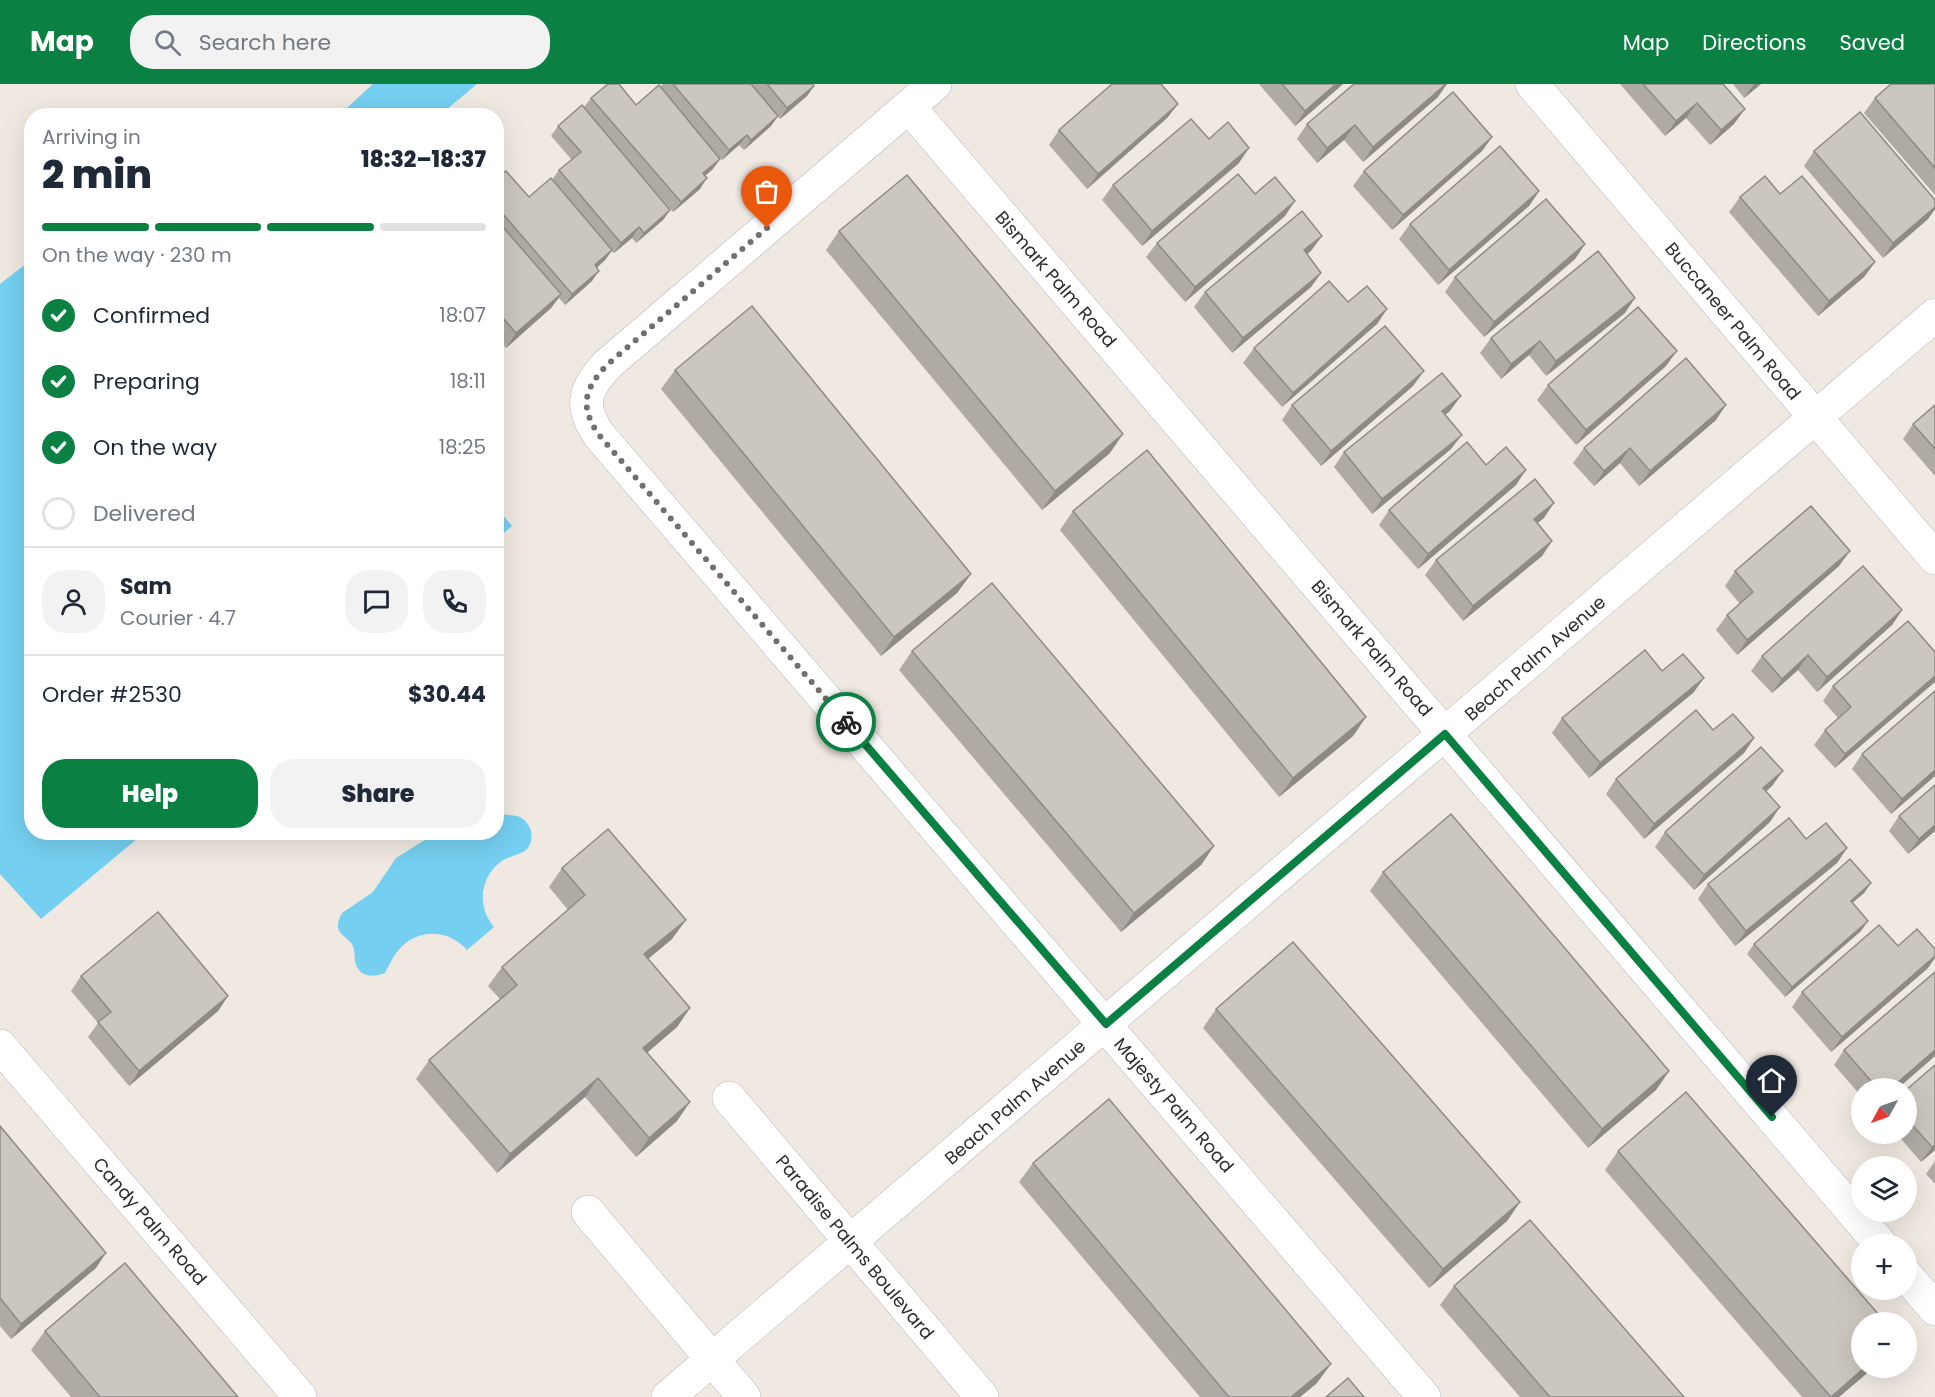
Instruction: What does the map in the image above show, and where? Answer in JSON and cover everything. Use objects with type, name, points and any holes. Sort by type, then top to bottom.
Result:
[{"type":"street","points":[[909,106],[935,84]]},
{"type":"street","name":"Buccaneer Palm Road","points":[[1532,84],[1935,558]]},
{"type":"street","name":"Majesty Palm Road","points":[[909,106],[608,364],[590,385],[586,396],[587,410],[592,424],[599,435],[1424,1397]]},
{"type":"street","name":"Bismark Palm Road","points":[[909,106],[1872,1234]]},
{"type":"street","name":"Beach Palm Avenue","points":[[668,1397],[1935,315]]},
{"type":"street","name":"Candy Palm Road","points":[[0,1046],[300,1397]]},
{"type":"street","name":"Paradise Palms Boulevard","points":[[729,1098],[982,1397]]},
{"type":"street","points":[[588,1212],[744,1397]]},
{"type":"street","points":[[1917,1288],[1935,1309]]},
{"type":"water","points":[[373,84],[477,84],[448,108],[347,108]]},
{"type":"water","points":[[24,265],[24,840],[136,840],[41,919],[0,874],[0,284]]},
{"type":"water","points":[[504,516],[512,526],[504,533]]},
{"type":"water","points":[[504,814],[523,819],[529,825],[532,837],[527,849],[502,861],[489,875],[483,892],[483,902],[494,927],[467,950],[451,938],[432,934],[422,935],[404,944],[395,954],[385,973],[366,975],[357,966],[351,942],[339,930],[339,920],[342,913],[373,892],[396,858],[425,840],[504,840]]},
{"type":"building","points":[[608,84],[619,84],[636,105],[659,85],[720,159],[703,173],[707,178],[681,202],[591,98]]},
{"type":"building","points":[[673,84],[751,84],[778,116],[751,140],[747,135],[729,150]]},
{"type":"building","points":[[767,84],[813,84],[814,86],[787,108]]},
{"type":"building","points":[[1112,84],[1161,84],[1178,104],[1098,174],[1059,130]]},
{"type":"building","points":[[1282,84],[1336,84],[1305,111]]},
{"type":"building","points":[[1354,84],[1446,84],[1373,147],[1355,125],[1327,148],[1307,124]]},
{"type":"building","points":[[1643,84],[1723,84],[1745,109],[1721,130],[1697,103],[1676,121]]},
{"type":"building","points":[[1891,84],[1935,84],[1935,168],[1875,98]]},
{"type":"building","points":[[1453,92],[1492,137],[1403,215],[1364,171]]},
{"type":"building","points":[[582,105],[670,210],[644,233],[639,227],[621,243],[559,170],[581,152],[558,126]]},
{"type":"building","points":[[1860,112],[1935,200],[1935,207],[1893,243],[1814,151]]},
{"type":"building","points":[[1191,119],[1209,139],[1228,122],[1249,148],[1152,231],[1113,185]]},
{"type":"building","points":[[1500,146],[1539,191],[1449,270],[1410,224]]},
{"type":"building","points":[[506,171],[529,197],[551,178],[612,250],[595,265],[599,271],[572,294],[504,215],[504,173]]},
{"type":"building","points":[[1238,174],[1255,194],[1275,177],[1295,201],[1195,287],[1157,243]]},
{"type":"building","points":[[907,175],[1123,434],[1055,491],[839,231]]},
{"type":"building","points":[[1765,176],[1780,194],[1802,176],[1875,262],[1829,301],[1740,197]]},
{"type":"building","points":[[1546,199],[1585,244],[1494,322],[1455,277]]},
{"type":"building","points":[[1302,211],[1322,236],[1304,250],[1321,273],[1243,338],[1205,292]]},
{"type":"building","points":[[504,228],[561,294],[516,333],[504,319]]},
{"type":"building","points":[[1598,251],[1635,298],[1556,361],[1540,341],[1511,364],[1491,338]]},
{"type":"building","points":[[1329,281],[1348,302],[1367,286],[1387,309],[1293,393],[1254,348]]},
{"type":"building","points":[[752,306],[971,574],[894,637],[675,370]]},
{"type":"building","points":[[1638,307],[1677,351],[1586,430],[1548,385]]},
{"type":"building","points":[[1385,326],[1424,371],[1331,451],[1292,405]]},
{"type":"building","points":[[1686,358],[1726,405],[1650,471],[1630,448],[1604,471],[1584,448]]},
{"type":"building","points":[[1442,373],[1461,396],[1442,411],[1462,435],[1382,499],[1344,452]]},
{"type":"building","points":[[1935,405],[1935,449],[1913,424]]},
{"type":"building","points":[[1467,442],[1486,465],[1506,447],[1526,470],[1428,554],[1389,510]]},
{"type":"building","points":[[1147,450],[1366,717],[1293,778],[1073,511]]},
{"type":"building","points":[[1535,479],[1554,503],[1534,519],[1552,541],[1473,606],[1436,560]]},
{"type":"building","points":[[1811,506],[1850,551],[1747,640],[1727,615],[1753,592],[1735,571]]},
{"type":"building","points":[[1863,566],[1902,610],[1827,677],[1808,655],[1782,679],[1762,656]]},
{"type":"building","points":[[992,583],[1214,846],[1134,913],[912,651]]},
{"type":"building","points":[[1908,621],[1935,652],[1935,676],[1845,754],[1825,730],[1851,707],[1833,686]]},
{"type":"building","points":[[1645,650],[1662,671],[1683,654],[1704,678],[1600,763],[1562,718]]},
{"type":"building","points":[[1935,691],[1935,770],[1902,799],[1862,754]]},
{"type":"building","points":[[1696,710],[1713,730],[1733,714],[1754,738],[1654,824],[1616,779]]},
{"type":"building","points":[[1761,747],[1783,771],[1763,788],[1780,807],[1704,875],[1665,832]]},
{"type":"building","points":[[1935,785],[1935,825],[1919,839],[1899,816]]},
{"type":"building","points":[[1451,814],[1669,1071],[1602,1129],[1383,872]]},
{"type":"building","points":[[1789,818],[1806,839],[1826,823],[1847,848],[1746,931],[1708,884]]},
{"type":"building","points":[[608,829],[686,920],[644,954],[690,1008],[643,1048],[690,1102],[649,1138],[598,1078],[510,1154],[429,1060],[517,985],[502,967],[585,895],[562,868]]},
{"type":"building","points":[[1850,859],[1871,883],[1851,901],[1868,921],[1792,987],[1754,944]]},
{"type":"building","points":[[158,912],[228,996],[139,1071],[98,1022],[111,1012],[81,976]]},
{"type":"building","points":[[1879,925],[1898,946],[1917,929],[1935,949],[1935,956],[1842,1037],[1802,992]]},
{"type":"building","points":[[1293,942],[1520,1202],[1443,1269],[1216,1009]]},
{"type":"building","points":[[1935,972],[1935,1050],[1903,1078],[1868,1078],[1844,1050]]},
{"type":"building","points":[[1935,1065],[1935,1145],[1932,1147],[1917,1130],[1917,1081]]},
{"type":"building","points":[[1686,1092],[1851,1283],[1851,1300],[1866,1300],[1876,1312],[1851,1312],[1853,1378],[1831,1397],[1618,1151]]},
{"type":"building","points":[[1109,1099],[1331,1364],[1291,1397],[1229,1397],[1033,1163]]},
{"type":"building","points":[[0,1126],[106,1253],[21,1324],[0,1298]]},
{"type":"building","points":[[1530,1220],[1684,1397],[1550,1397],[1454,1286]]},
{"type":"building","points":[[125,1263],[238,1397],[100,1397],[45,1331]]},
{"type":"building","points":[[1348,1378],[1364,1397],[1326,1397]]},
{"type":"way so far","points":[[767,228],[598,374],[586,396],[587,410],[599,435],[846,722]]},
{"type":"route","points":[[846,722],[1106,1024],[1445,734],[1772,1117]]}]
